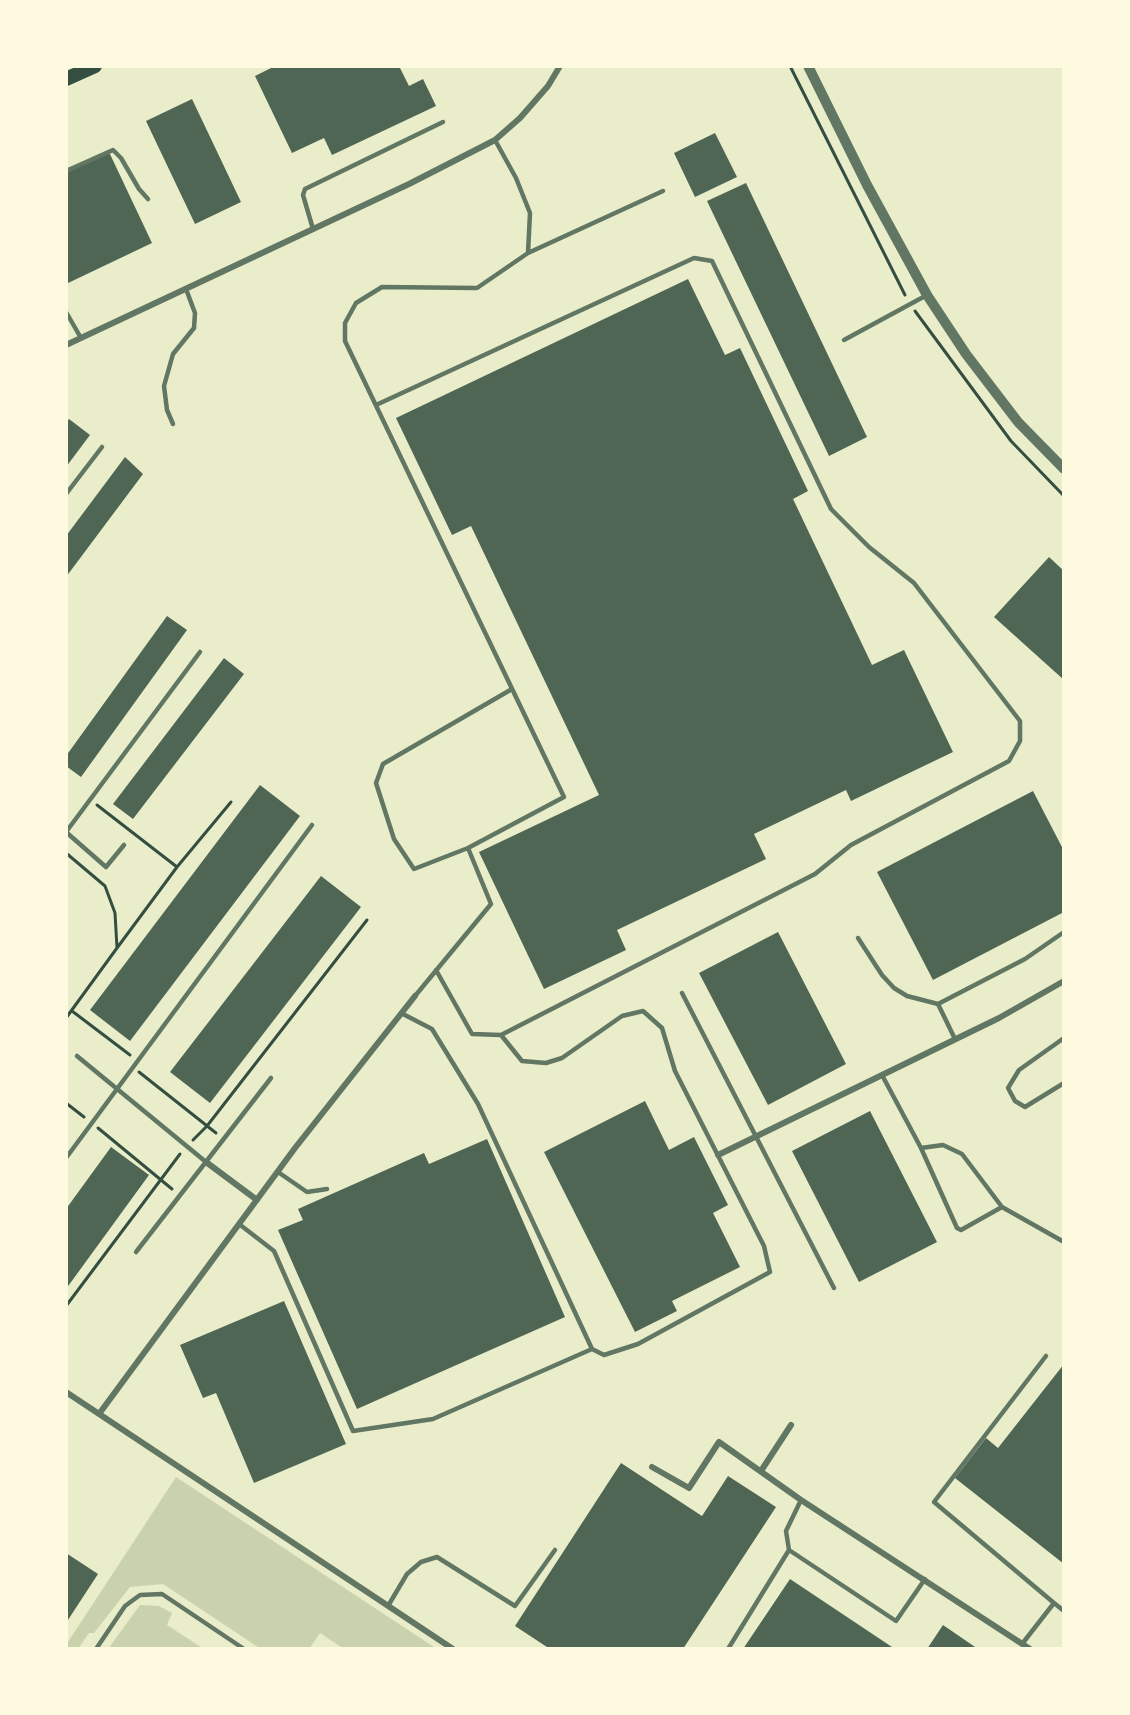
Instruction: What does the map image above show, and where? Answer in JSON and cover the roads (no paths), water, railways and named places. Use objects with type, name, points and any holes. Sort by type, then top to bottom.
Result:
[{"type":"highway","points":[[66,79],[95,66]]},
{"type":"street","points":[[66,345],[314,229],[495,140],[520,118],[548,86],[560,66]]},
{"type":"street","points":[[808,66],[867,185],[927,295],[966,354],[1018,422],[1064,468]]},
{"type":"street","points":[[718,1155],[758,1138],[955,1039],[1064,981]]},
{"type":"street","points":[[99,1414],[278,1172],[415,996]]},
{"type":"street","points":[[206,1162],[257,1200]]},
{"type":"street","points":[[66,1392],[453,1649]]},
{"type":"street","points":[[761,1471],[791,1425]]},
{"type":"street","points":[[652,1467],[689,1488],[719,1442],[801,1500],[1030,1649]]},
{"type":"lane","points":[[314,229],[303,195],[305,189],[442,122]]},
{"type":"lane","points":[[495,140],[516,178],[530,213],[528,253]]},
{"type":"lane","points":[[66,171],[113,150],[121,158],[139,189],[148,198]]},
{"type":"lane","points":[[512,689],[383,764],[376,783],[394,839],[414,869],[468,848],[564,797],[345,341],[345,322],[356,303],[382,287],[477,288],[528,253],[663,191]]},
{"type":"lane","points":[[376,405],[694,258],[712,261],[831,509],[869,547],[914,583],[1020,721],[1020,741],[1009,761],[851,844],[815,874],[501,1035],[472,1034],[436,970]]},
{"type":"lane","points":[[172,424],[167,410],[164,386],[173,354],[194,328],[195,313],[186,289]]},
{"type":"lane","points":[[844,340],[927,295]]},
{"type":"lane","points":[[66,312],[81,338]]},
{"type":"lane","points":[[66,494],[102,447]]},
{"type":"lane","points":[[124,845],[106,867],[66,832],[200,652]]},
{"type":"lane","points":[[66,1158],[312,825]]},
{"type":"lane","points":[[415,996],[491,904],[468,848]]},
{"type":"lane","points":[[858,938],[882,975],[894,988],[907,996],[938,1004],[1025,959],[1064,932]]},
{"type":"lane","points":[[682,993],[834,1288]]},
{"type":"lane","points":[[938,1004],[955,1039]]},
{"type":"lane","points":[[401,1013],[432,1029],[478,1104],[592,1349],[604,1355],[638,1344],[770,1272],[764,1246],[675,1071],[662,1028],[643,1011],[622,1016],[562,1058],[546,1064],[522,1061],[501,1035]]},
{"type":"lane","points":[[1064,1038],[1019,1070],[1008,1088],[1015,1101],[1026,1107],[1064,1083]]},
{"type":"lane","points":[[77,1056],[206,1162]]},
{"type":"lane","points":[[882,1075],[921,1148],[928,1169],[959,1230],[1002,1207]]},
{"type":"lane","points":[[136,1252],[271,1078]]},
{"type":"lane","points":[[921,1148],[943,1145],[962,1154],[1002,1207],[1064,1242]]},
{"type":"lane","points":[[278,1172],[307,1192],[327,1189]]},
{"type":"lane","points":[[239,1224],[274,1251],[353,1431],[433,1419],[592,1349]]},
{"type":"lane","points":[[1047,1356],[934,1502],[1064,1611]]},
{"type":"lane","points":[[728,1649],[789,1550],[786,1531],[801,1500]]},
{"type":"lane","points":[[388,1606],[407,1574],[421,1562],[437,1557],[515,1606],[555,1550]]},
{"type":"lane","points":[[789,1550],[896,1621],[925,1579]]},
{"type":"lane","points":[[96,1649],[125,1606],[140,1595],[162,1594],[244,1649]]},
{"type":"lane","points":[[1022,1644],[1054,1603]]}]
